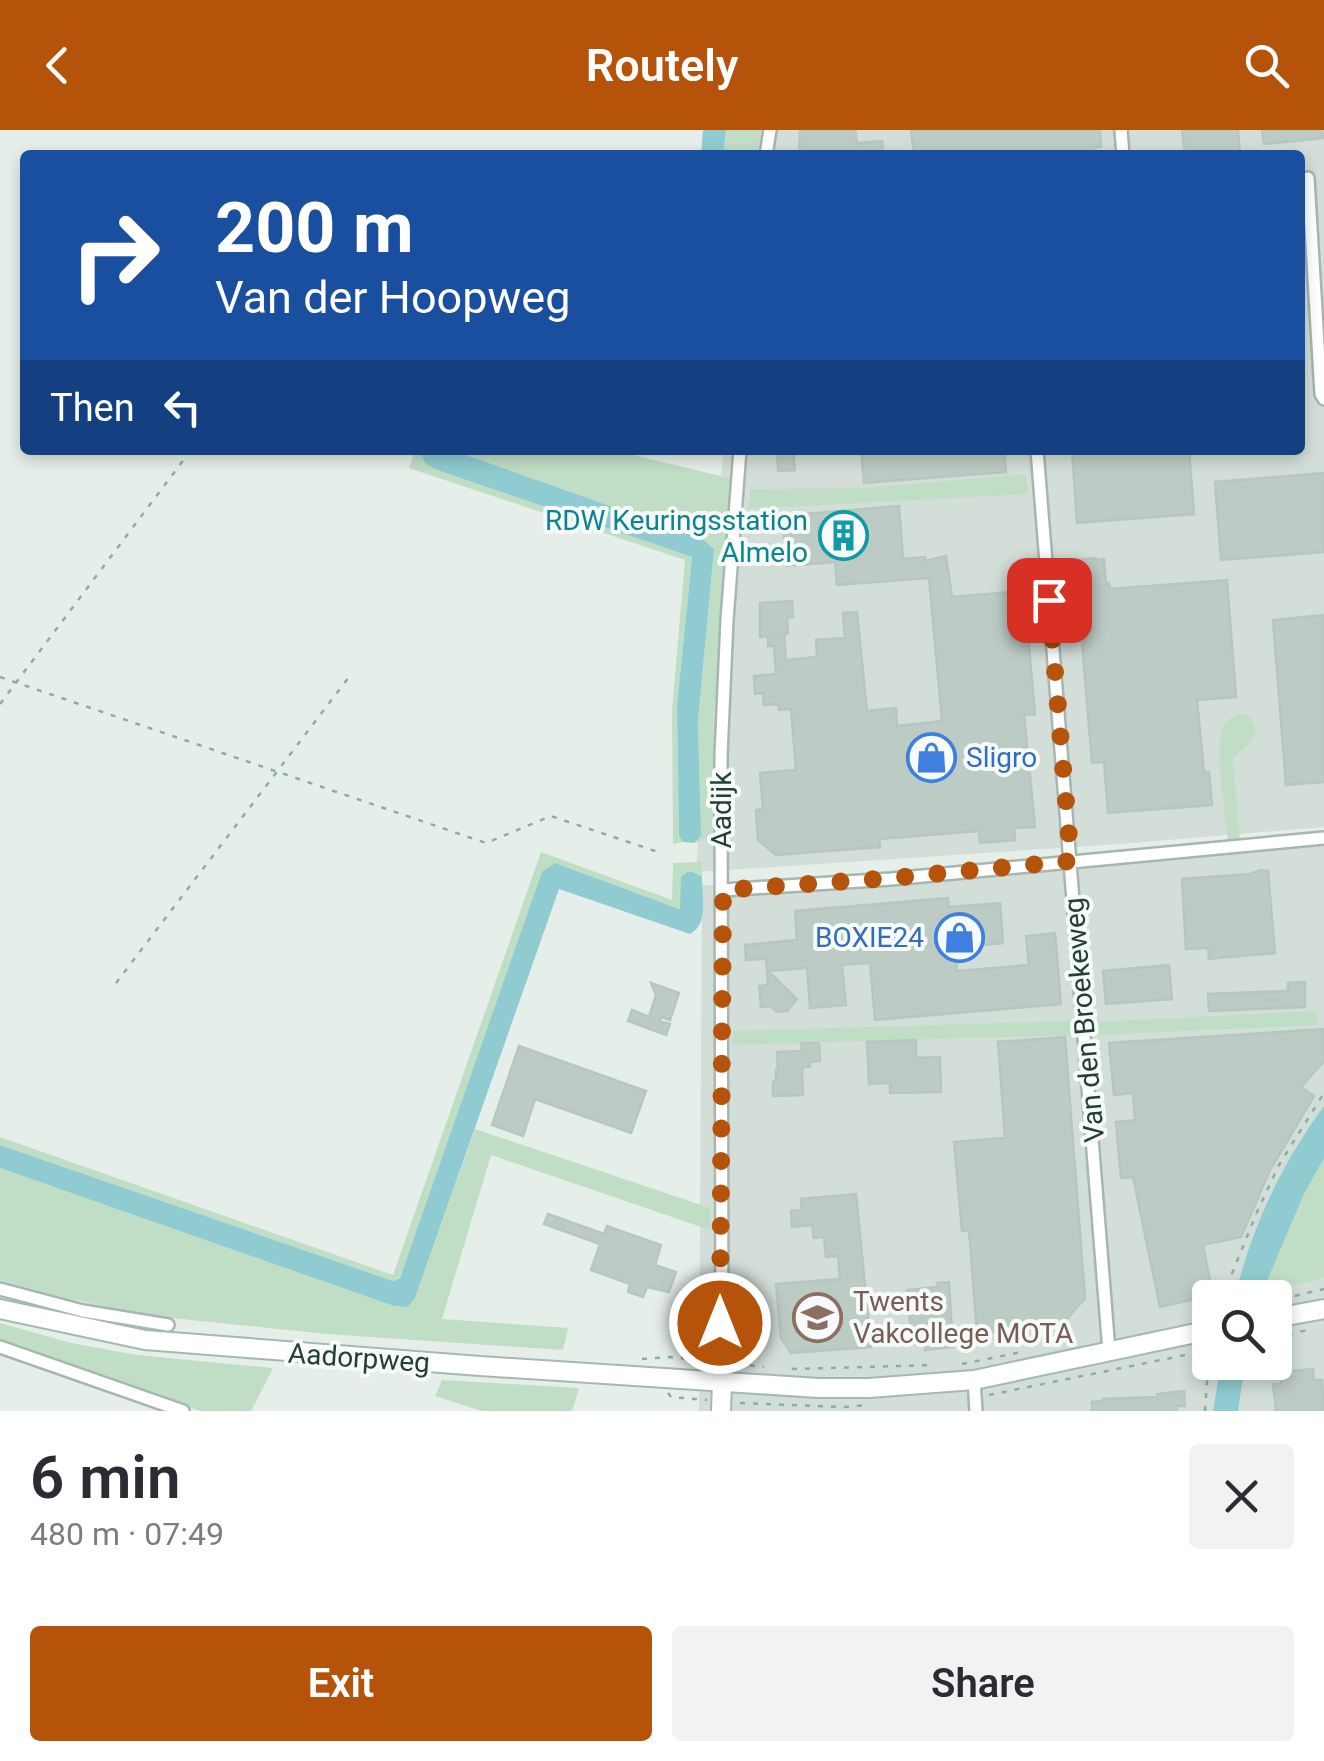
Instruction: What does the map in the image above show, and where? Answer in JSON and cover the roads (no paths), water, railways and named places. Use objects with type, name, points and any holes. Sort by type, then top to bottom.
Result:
[{"type":"main road","name":"Aadorpweg","points":[[0,1308],[145,1340],[722,1383],[869,1388],[974,1380],[1192,1334]]},
{"type":"main road","points":[[1292,1315],[1324,1309]]},
{"type":"main road","name":"Aadijk","points":[[721,1411],[722,1383]]},
{"type":"street","points":[[1305,190],[1324,399]]},
{"type":"street","name":"Aadijk","points":[[722,1383],[722,736],[740,455]]},
{"type":"street","name":"Van den Broekeweg","points":[[1037,455],[1110,1351]]},
{"type":"street","points":[[723,890],[1324,838]]},
{"type":"street","points":[[0,1288],[83,1311],[168,1326]]},
{"type":"street","points":[[0,1347],[183,1411]]},
{"type":"street","points":[[974,1380],[976,1411]]},
{"type":"water","points":[[703,130],[726,130],[724,150],[701,150]]},
{"type":"water","points":[[466,455],[703,539],[714,549],[698,720],[701,836],[694,843],[683,842],[679,835],[677,706],[692,557],[437,470],[425,463],[422,456]]},
{"type":"water","points":[[555,863],[680,909],[681,877],[694,872],[702,877],[700,924],[690,934],[559,889],[415,1298],[408,1307],[394,1306],[0,1168],[0,1145],[393,1281],[400,1278],[542,872]]},
{"type":"water","points":[[1324,1106],[1324,1158],[1303,1196],[1267,1280],[1240,1280],[1270,1197]]},
{"type":"water","points":[[1218,1380],[1243,1380],[1238,1411],[1213,1411]]},
{"type":"place","name":"RDW Keuringsstation Almelo","points":[[843,536]]},
{"type":"place","name":"Sligro","points":[[931,757]]},
{"type":"place","name":"BOXIE24","points":[[959,937]]},
{"type":"place","name":"Twents Vakcollege MOTA","points":[[818,1317]]}]
